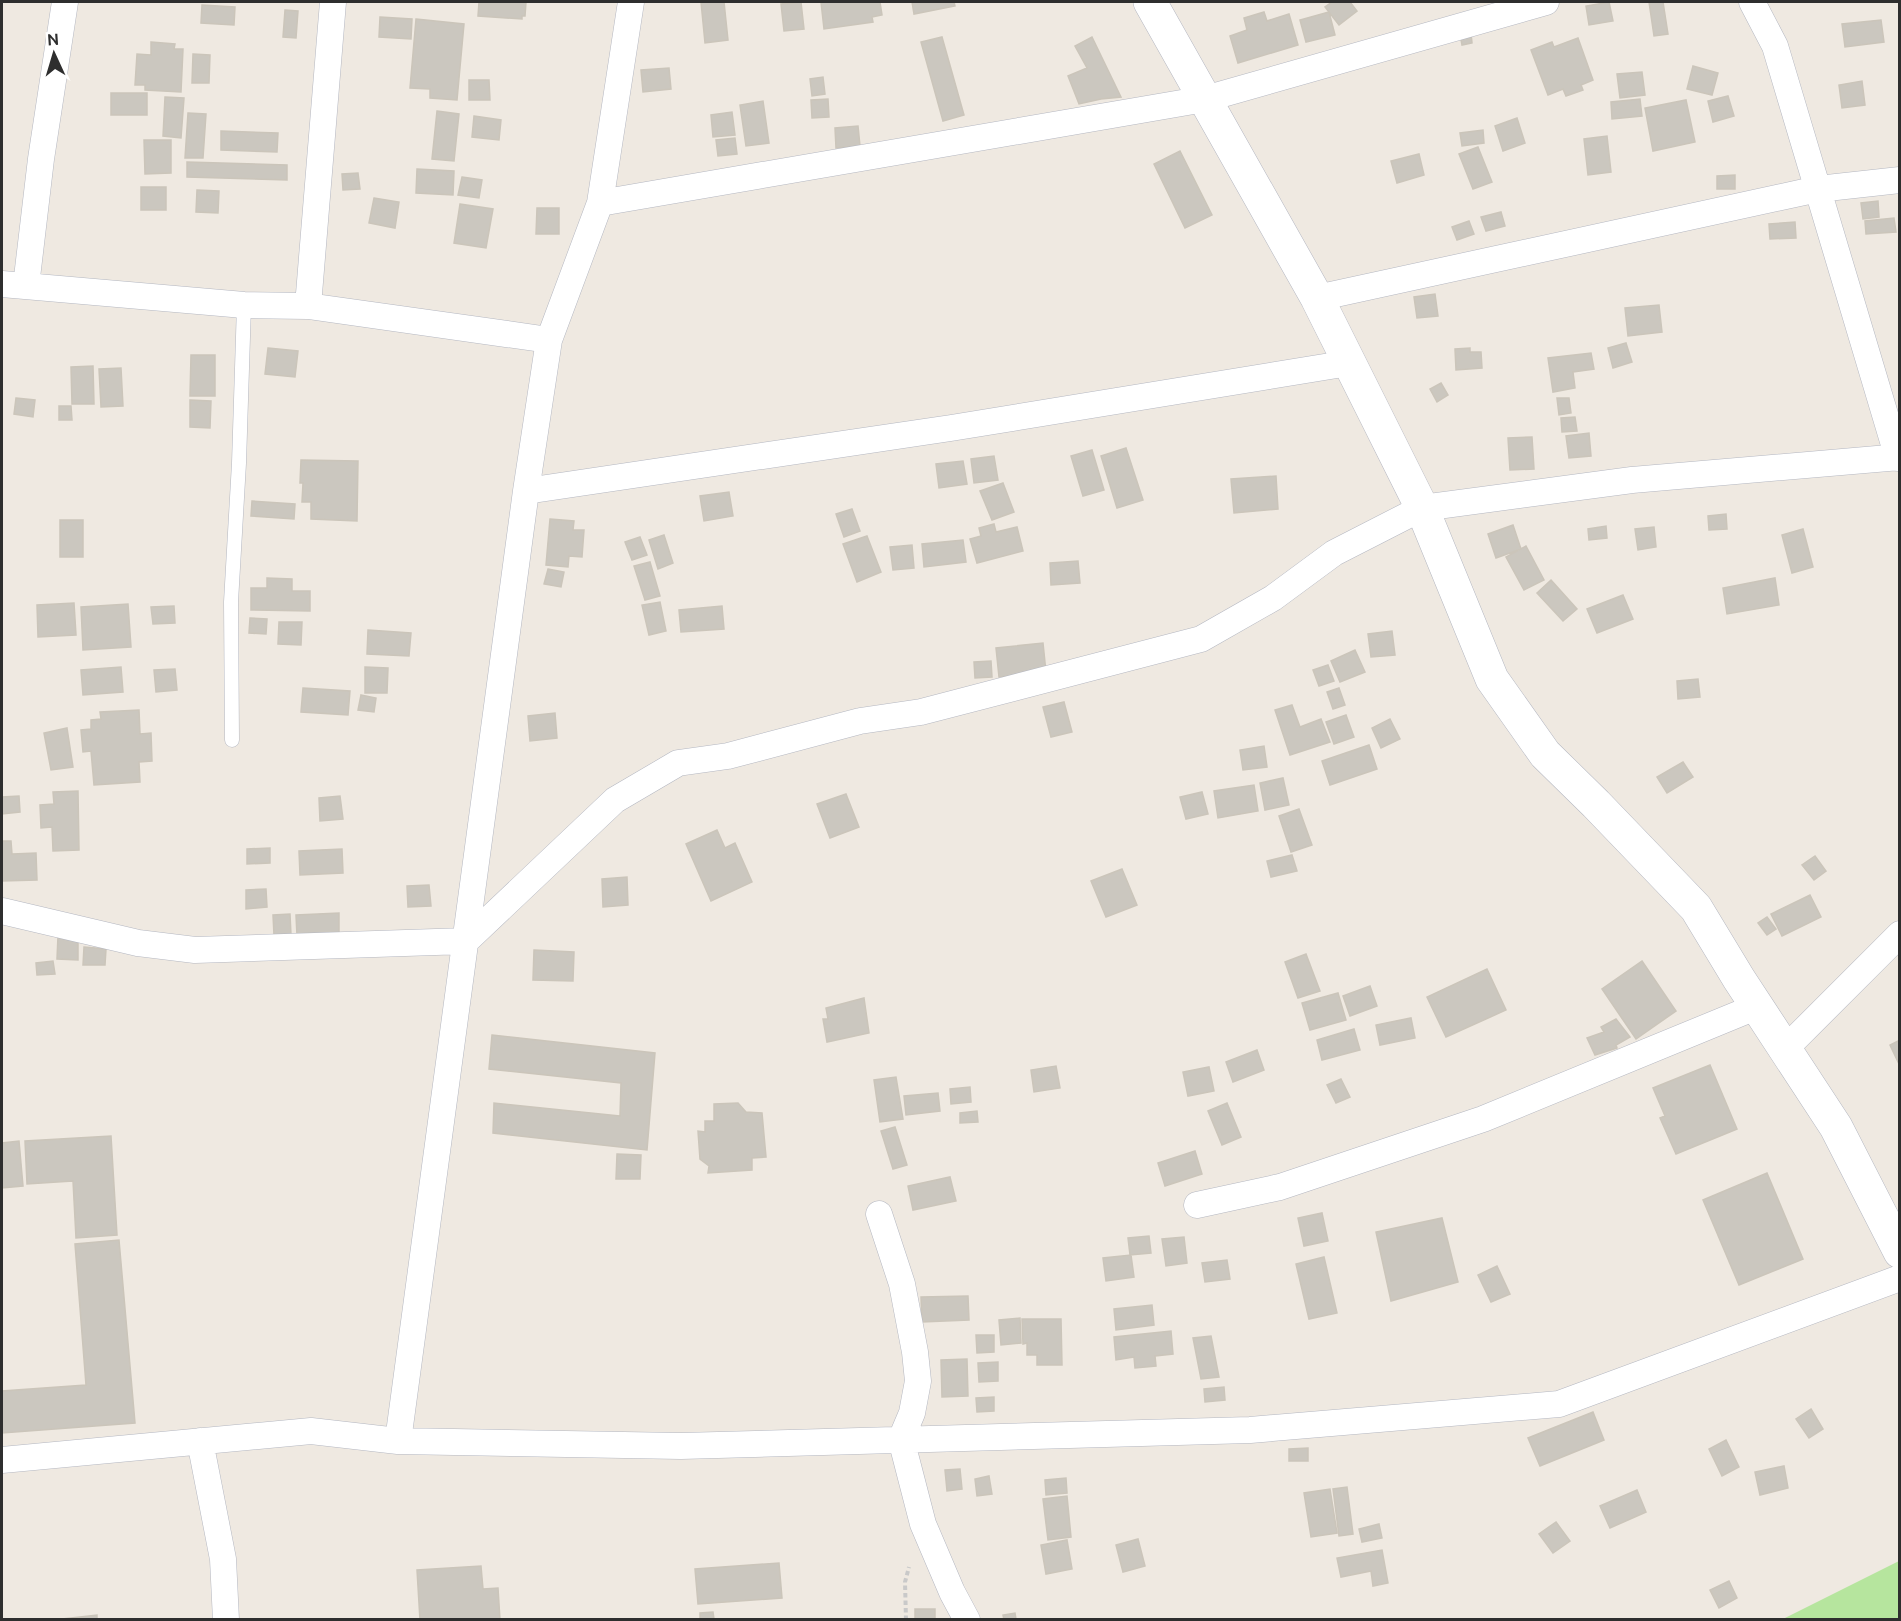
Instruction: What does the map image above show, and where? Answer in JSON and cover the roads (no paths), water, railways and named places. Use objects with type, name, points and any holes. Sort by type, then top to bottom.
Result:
[{"type":"street","points":[[65,2],[41,159],[14,285],[244,305],[308,306],[549,340]]},
{"type":"street","points":[[308,306],[333,2]]},
{"type":"street","points":[[398,1441],[526,491],[549,340],[600,203],[632,2]]},
{"type":"street","points":[[1150,2],[1317,298],[1422,508],[1492,679],[1545,754],[1696,908],[1836,1127],[1899,1252]]},
{"type":"street","points":[[600,203],[1205,99],[1546,2]]},
{"type":"street","points":[[2,911],[138,943],[195,950],[466,941],[615,800],[678,764],[728,756],[860,720],[921,712],[1201,639],[1273,598],[1334,554],[1422,508],[1632,480],[1899,458],[1775,46],[1752,2]]},
{"type":"street","points":[[1317,298],[1818,189],[1899,180]]},
{"type":"street","points":[[526,491],[963,426],[1349,363]]},
{"type":"street","points":[[1785,1049],[1899,934]]},
{"type":"street","points":[[1197,1205],[1280,1187],[1483,1119],[1758,1006]]},
{"type":"street","points":[[879,1214],[902,1284],[918,1381],[912,1413],[901,1439],[923,1524],[952,1592],[967,1620]]},
{"type":"street","points":[[2,1460],[311,1431],[398,1441],[681,1446],[1250,1430],[1559,1404],[1899,1278]]},
{"type":"street","points":[[200,1441],[223,1558],[226,1620]]},
{"type":"lane","points":[[232,740],[231,602],[239,464],[244,305]]}]
